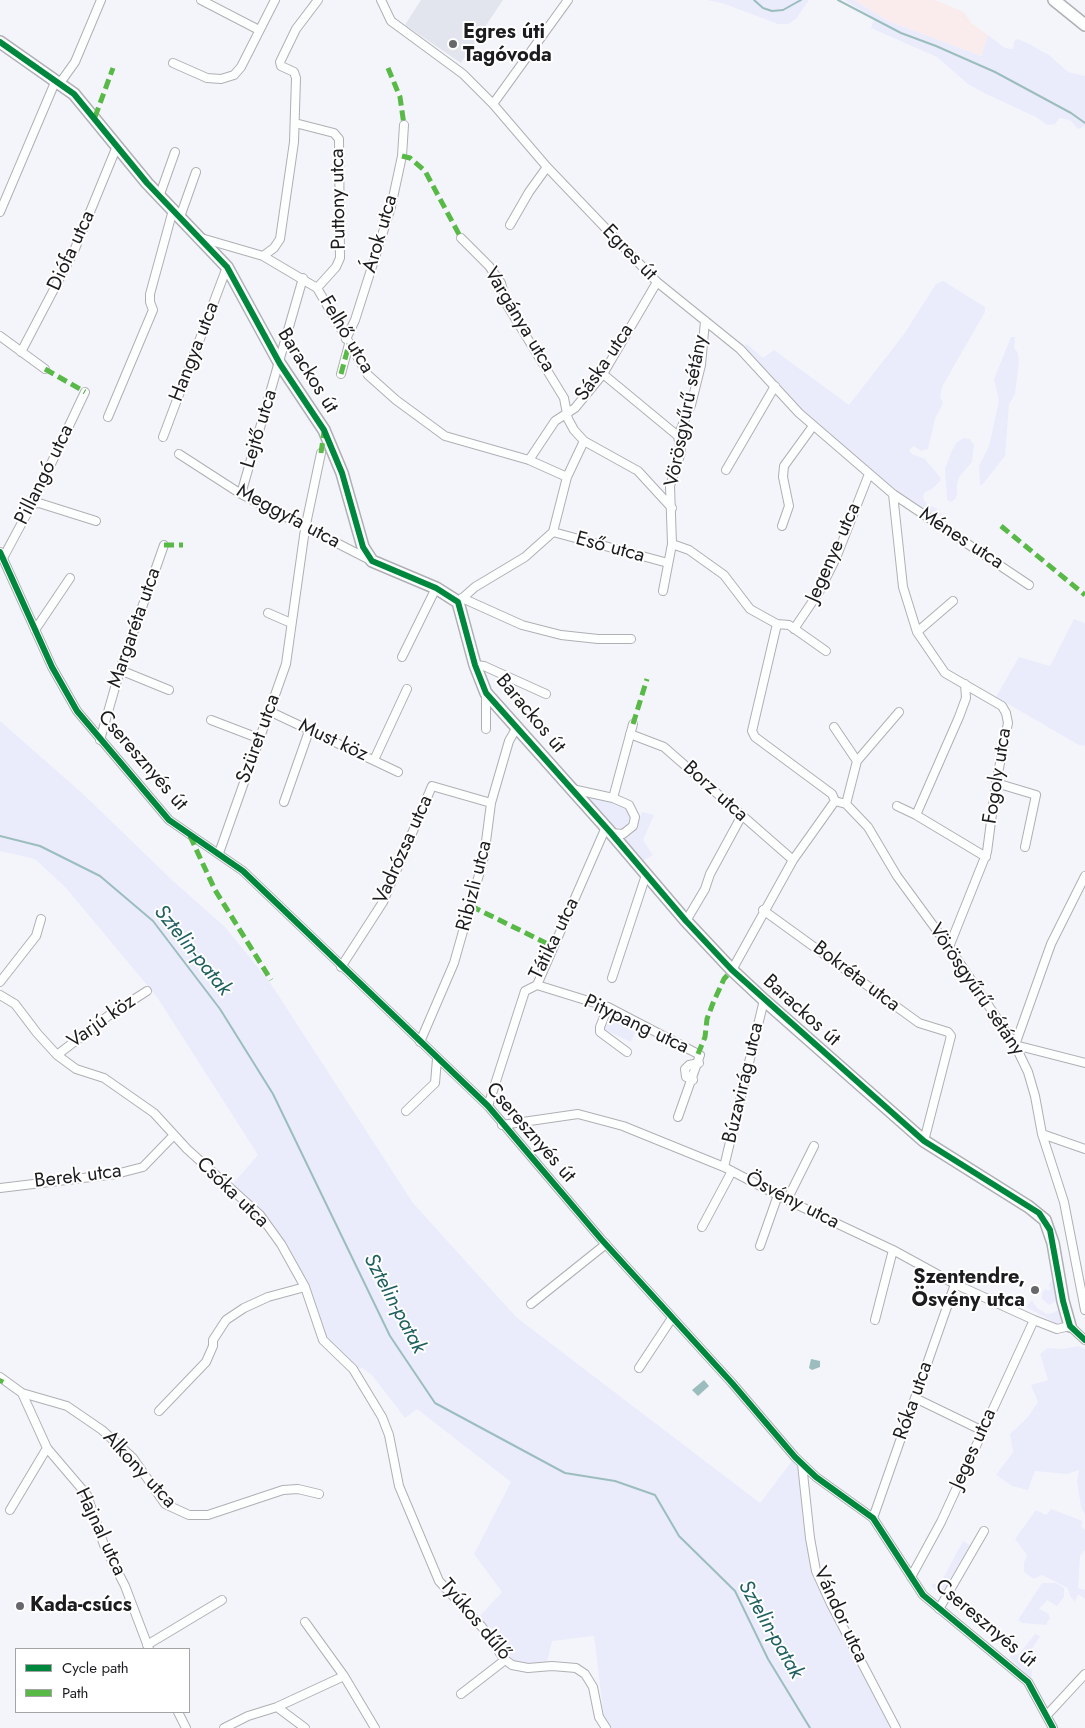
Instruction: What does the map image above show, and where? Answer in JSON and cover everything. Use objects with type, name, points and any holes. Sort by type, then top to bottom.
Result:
[{"type":"street","points":[[0,212],[58,82],[75,62],[101,0]]},
{"type":"street","points":[[202,0],[259,30]]},
{"type":"street","points":[[173,63],[207,78],[221,79],[234,75],[241,67],[274,0]]},
{"type":"street","points":[[263,256],[274,248],[280,239],[295,123],[296,75],[281,66],[280,62],[296,29],[318,0]]},
{"type":"street","name":"Egres út","points":[[381,0],[391,22],[463,74],[493,104],[547,168],[657,282],[740,349],[813,426],[893,494]]},
{"type":"street","points":[[493,104],[568,0]]},
{"type":"street","points":[[1054,0],[1085,25]]},
{"type":"street","name":"Barackos út","points":[[0,42],[58,82],[88,108],[160,197],[227,267],[280,364],[331,444],[342,473],[363,547],[372,561]]},
{"type":"street","name":"Puttony utca","points":[[295,123],[334,133],[339,139],[340,258],[336,267],[318,288]]},
{"type":"street","name":"Árok utca","points":[[341,374],[347,341],[356,320],[391,207],[402,156],[404,125]]},
{"type":"street","name":"Diófa utca","points":[[21,352],[74,251],[117,146]]},
{"type":"street","points":[[160,197],[175,152]]},
{"type":"street","points":[[510,225],[529,192],[547,168]]},
{"type":"street","points":[[108,418],[153,310],[150,294],[177,213],[196,172]]},
{"type":"street","name":"Felhő utca","points":[[201,238],[263,256],[318,288],[368,375],[381,388],[445,436],[529,460],[567,477]]},
{"type":"street","name":"Vargánya utca","points":[[460,238],[489,266],[501,283],[507,305],[564,398],[566,413],[574,430],[584,441],[638,471],[672,508]]},
{"type":"street","name":"Hangya utca","points":[[164,437],[227,267]]},
{"type":"street","name":"Lejtő utca","points":[[241,494],[280,364],[303,278]]},
{"type":"street","name":"Sáska utca","points":[[529,460],[555,421],[575,408],[602,374],[657,282]]},
{"type":"street","name":"Vörösgyűrű sétány","points":[[663,591],[672,544],[670,486],[681,452],[678,436],[686,422],[700,373],[705,321]]},
{"type":"street","points":[[0,336],[45,369]]},
{"type":"street","points":[[602,374],[678,436]]},
{"type":"street","points":[[726,470],[775,386]]},
{"type":"street","name":"Pillangó utca","points":[[1,555],[32,504],[85,392]]},
{"type":"street","points":[[782,526],[789,506],[783,477],[784,466],[813,426]]},
{"type":"street","points":[[460,600],[489,578],[526,557],[553,532],[567,477],[584,441]]},
{"type":"street","name":"Szüret utca","points":[[219,853],[258,738],[286,664],[305,529],[321,453]]},
{"type":"street","name":"Meggyfa utca","points":[[179,454],[241,494],[305,529],[372,561]]},
{"type":"street","name":"Jegenye utca","points":[[794,629],[819,592],[836,558],[869,474]]},
{"type":"street","name":"Ménes utca","points":[[893,494],[1029,584]]},
{"type":"street","name":"Fogoly utca","points":[[893,494],[903,587],[917,632],[945,673],[1002,706],[1008,723],[996,783],[986,857],[974,880],[949,947]]},
{"type":"street","points":[[32,504],[39,503],[96,521]]},
{"type":"street","name":"Eső utca","points":[[553,532],[668,563]]},
{"type":"street","points":[[672,544],[689,550],[704,560],[732,583],[750,608],[777,624],[789,625],[826,651]]},
{"type":"street","name":"Margaréta utca","points":[[100,740],[120,670],[164,545]]},
{"type":"street","name":"Cseresznyés út","points":[[1,555],[52,668],[67,693],[100,740],[169,820],[243,871],[488,1106],[502,1125],[606,1244],[802,1464],[873,1518],[922,1595],[1023,1677],[1035,1692],[1053,1728]]},
{"type":"street","points":[[372,561],[514,622],[561,635],[598,639],[631,639]]},
{"type":"street","points":[[35,630],[70,578]]},
{"type":"street","points":[[402,657],[436,588]]},
{"type":"street","name":"Barackos út","points":[[460,600],[475,665],[486,693],[486,728]]},
{"type":"street","points":[[917,632],[953,601]]},
{"type":"street","points":[[268,612],[291,623]]},
{"type":"street","points":[[777,624],[752,731],[755,737],[832,794],[835,801]]},
{"type":"street","points":[[475,665],[484,666],[546,694]]},
{"type":"street","points":[[120,670],[169,690]]},
{"type":"street","points":[[916,815],[959,717],[966,698],[965,684]]},
{"type":"street","points":[[374,760],[407,688]]},
{"type":"street","name":"Barackos út","points":[[486,693],[518,727],[686,921],[732,970],[924,1141],[1029,1206],[1045,1220],[1053,1243],[1063,1300],[1070,1326],[1083,1336]]},
{"type":"street","name":"Must köz","points":[[269,711],[398,772]]},
{"type":"street","points":[[835,801],[846,804],[857,761],[898,712]]},
{"type":"street","points":[[211,720],[258,738]]},
{"type":"street","points":[[613,798],[633,724]]},
{"type":"street","name":"Ribizli utca","points":[[420,1042],[454,963],[484,857],[491,804],[509,741],[518,727]]},
{"type":"street","points":[[834,727],[857,761]]},
{"type":"street","points":[[284,802],[309,731]]},
{"type":"street","name":"Borz utca","points":[[630,734],[664,747],[741,817],[793,860]]},
{"type":"street","points":[[996,783],[1036,796],[1025,847]]},
{"type":"street","name":"Vadrózsa utca","points":[[341,967],[383,902],[432,786],[491,804]]},
{"type":"street","points":[[572,789],[613,798],[629,805],[634,812],[635,821],[628,832],[608,830]]},
{"type":"street","points":[[732,970],[763,910],[793,860],[835,801]]},
{"type":"street","name":"Vörösgyűrű sétány","points":[[846,804],[868,827],[897,876],[949,947],[1015,1045],[1028,1072],[1036,1096],[1042,1134],[1064,1202],[1085,1310]]},
{"type":"street","points":[[897,806],[916,815],[986,857]]},
{"type":"street","points":[[686,921],[705,889],[710,874],[741,817]]},
{"type":"street","name":"Tátika utca","points":[[488,1106],[501,1070],[518,1007],[525,991],[537,985],[608,830]]},
{"type":"street","points":[[612,978],[646,875]]},
{"type":"street","points":[[1085,876],[1051,944],[1015,1045],[1085,1063]]},
{"type":"street","name":"Bokréta utca","points":[[763,910],[919,1023],[948,1032],[951,1036],[924,1141]]},
{"type":"street","points":[[0,982],[36,936],[41,919]]},
{"type":"street","name":"Pitypang utca","points":[[537,985],[608,1007],[698,1054],[701,1057],[678,1117]]},
{"type":"street","name":"Varjú köz","points":[[57,1055],[108,1016],[147,991]]},
{"type":"street","name":"Csóka utca","points":[[0,995],[15,1004],[57,1055],[76,1069],[104,1078],[154,1113],[173,1136],[260,1215],[281,1244],[305,1288],[323,1340],[353,1369],[382,1417],[389,1435],[399,1486],[422,1535]]},
{"type":"street","name":"Búzavirág utca","points":[[702,1227],[728,1169],[764,1000]]},
{"type":"street","points":[[608,1007],[600,1027],[600,1032],[627,1052]]},
{"type":"street","points":[[406,1111],[435,1083],[437,1059]]},
{"type":"street","name":"Ösvény utca","points":[[502,1125],[578,1114],[623,1126],[728,1169],[787,1200],[893,1250],[955,1284],[1034,1320],[1057,1329],[1070,1326]]},
{"type":"street","points":[[1042,1134],[1085,1149]]},
{"type":"street","name":"Berek utca","points":[[0,1188],[116,1174],[143,1167],[173,1136]]},
{"type":"street","points":[[787,1200],[814,1146]]},
{"type":"street","points":[[760,1246],[778,1195]]},
{"type":"street","points":[[531,1304],[606,1244]]},
{"type":"street","points":[[875,1320],[893,1250]]},
{"type":"street","name":"Róka utca","points":[[873,1518],[955,1284]]},
{"type":"street","points":[[159,1411],[206,1362],[213,1346],[212,1340],[226,1320],[268,1297],[305,1288]]},
{"type":"street","points":[[639,1368],[672,1318]]},
{"type":"street","name":"Jeges utca","points":[[911,1577],[941,1522],[981,1430],[1034,1320]]},
{"type":"street","points":[[0,1378],[22,1393]]},
{"type":"street","name":"Hajnal utca","points":[[22,1393],[46,1448],[87,1495],[104,1545],[125,1586],[148,1647]]},
{"type":"street","name":"Alkony utca","points":[[22,1393],[67,1406],[102,1430],[133,1458],[165,1504],[189,1515],[208,1515],[283,1490],[298,1489],[319,1494]]},
{"type":"street","points":[[915,1398],[981,1430]]},
{"type":"street","points":[[10,1510],[46,1448]]},
{"type":"street","name":"Vándor utca","points":[[802,1464],[810,1538],[816,1571],[831,1604],[896,1728]]},
{"type":"street","points":[[939,1609],[984,1531]]},
{"type":"street","name":"Tyúkos dűlő","points":[[422,1535],[439,1581],[482,1627],[505,1660],[512,1665],[528,1668],[552,1666],[576,1668],[585,1674],[593,1687],[600,1718],[606,1728]]},
{"type":"street","points":[[148,1647],[222,1600]]},
{"type":"street","points":[[305,1622],[344,1676],[375,1728]]},
{"type":"street","points":[[461,1694],[505,1660]]},
{"type":"street","points":[[1047,1715],[1085,1674]]},
{"type":"street","points":[[224,1728],[248,1716],[277,1707],[344,1676]]},
{"type":"street","points":[[277,1707],[305,1728]]},
{"type":"street","points":[[178,1713],[186,1728]]},
{"type":"shaded area","name":"Egres úti Tagóvoda","points":[[421,0],[503,0],[461,63],[405,25]]},
{"type":"shaded area","points":[[706,0],[809,0],[796,19],[788,24],[778,24],[722,3]]},
{"type":"shaded area","points":[[844,0],[854,0],[888,21],[981,56],[988,35],[1005,48],[1013,49],[1014,41],[1018,39],[1029,44],[1049,55],[1068,72],[1085,76],[1085,126],[1078,129],[1070,120],[1060,118],[1055,124],[1047,125],[1036,117],[986,94],[968,84],[937,57],[871,28],[874,18]]},
{"type":"shaded area","points":[[854,0],[935,0],[964,12],[971,23],[988,35],[981,56],[888,21]]},
{"type":"shaded area","points":[[943,281],[985,307],[985,312],[943,385],[940,396],[943,403],[935,419],[928,449],[921,451],[914,446],[909,450],[912,454],[925,459],[940,477],[941,480],[932,489],[924,493],[923,498],[927,504],[940,510],[941,514],[938,516],[933,515],[901,494],[815,424],[744,346],[747,344],[763,358],[774,350],[849,405],[904,334],[936,284]]},
{"type":"shaded area","points":[[1011,337],[1015,337],[1014,348],[1018,353],[1019,362],[1015,394],[1009,404],[1005,456],[982,485],[980,485],[979,466],[989,446],[999,401],[994,379]]},
{"type":"shaded area","points":[[964,438],[970,439],[974,445],[972,462],[959,477],[957,495],[951,502],[947,500],[945,469],[952,450],[957,442]]},
{"type":"shaded area","points":[[1074,619],[1085,623],[1085,746],[1079,745],[996,697],[1019,657],[1050,666]]},
{"type":"shaded area","points":[[0,721],[82,793],[171,879],[225,927],[269,981],[413,1203],[516,1317],[760,1503],[795,1457],[802,1464],[816,1571],[896,1728],[611,1728],[604,1718],[594,1636],[552,1641],[547,1662],[525,1664],[511,1662],[479,1617],[502,1592],[474,1554],[511,1482],[417,1409],[405,1418],[372,1375],[362,1368],[353,1369],[330,1347],[305,1287],[260,1215],[229,1188],[258,1155],[157,997],[66,888],[35,859],[0,851]]},
{"type":"shaded area","points":[[584,794],[627,807],[632,819],[630,826],[624,829],[612,826]]},
{"type":"shaded area","points":[[642,812],[654,815],[643,840],[653,855],[640,863],[622,841],[633,833]]},
{"type":"shaded area","points":[[610,1015],[637,1028],[631,1042],[603,1029]]},
{"type":"shaded area","points":[[1056,1276],[1060,1299],[1049,1305],[1042,1299],[1042,1293],[1045,1289],[1049,1291],[1051,1288],[1048,1285]]},
{"type":"shaded area","points":[[1032,1300],[1037,1308],[1047,1314],[1061,1308],[1066,1322],[1061,1326],[1026,1307]]},
{"type":"shaded area","points":[[1078,1346],[1085,1349],[1085,1515],[1081,1507],[1077,1481],[1079,1470],[1067,1474],[1035,1471],[1028,1490],[1012,1486],[996,1475],[1013,1452],[1010,1434],[1027,1418],[1038,1402],[1031,1385],[1048,1380],[1040,1354],[1048,1348],[1063,1349]]},
{"type":"shaded area","points":[[811,1359],[820,1361],[820,1367],[812,1370],[809,1368]]},
{"type":"shaded area","points":[[704,1380],[709,1386],[698,1396],[692,1390]]},
{"type":"shaded area","points":[[1051,1509],[1083,1521],[1081,1526],[1085,1530],[1085,1550],[1080,1556],[1078,1588],[1085,1590],[1085,1599],[1078,1594],[1075,1602],[1070,1596],[1068,1588],[1042,1575],[1034,1579],[1024,1572],[1024,1563],[1027,1555],[1015,1539],[1036,1510],[1046,1515]]},
{"type":"shaded area","points":[[963,1541],[970,1545],[941,1596],[931,1585],[941,1582]]},
{"type":"shaded area","points":[[1042,1583],[1056,1583],[1064,1588],[1064,1597],[1057,1606],[1047,1600],[1039,1609],[1048,1613],[1050,1618],[1046,1625],[1022,1623],[1018,1620]]},
{"type":"shaded area","points":[[1035,1634],[1040,1636],[1024,1662],[1032,1670],[1031,1679],[1009,1657],[1019,1654]]},
{"type":"waterway","points":[[754,0],[763,8],[772,11],[783,10],[801,0]]},
{"type":"waterway","points":[[838,0],[901,33],[995,72],[1071,113],[1085,123]]},
{"type":"waterway","name":"Sztelin-patak","points":[[0,836],[40,846],[100,876],[153,921],[220,1009],[273,1094],[390,1336],[435,1403],[565,1473],[615,1481],[655,1495],[679,1536],[735,1591],[768,1659],[810,1728]]},
{"type":"marked path","points":[[95,117],[113,68]]},
{"type":"marked path","points":[[388,68],[400,97],[404,125]]},
{"type":"marked path","points":[[402,156],[410,158],[425,171],[461,238]]},
{"type":"marked path","points":[[341,374],[349,344]]},
{"type":"marked path","points":[[45,369],[85,392]]},
{"type":"marked path","points":[[321,453],[324,432]]},
{"type":"marked path","points":[[1001,526],[1085,595]]},
{"type":"marked path","points":[[164,545],[183,545]]},
{"type":"marked path","points":[[633,724],[647,679]]},
{"type":"marked path","points":[[190,836],[215,890],[271,980]]},
{"type":"marked path","points":[[471,906],[554,947]]},
{"type":"marked path","points":[[698,1054],[705,1037],[707,1019],[713,1003],[724,979],[732,970]]},
{"type":"marked path","points":[[0,1383],[2,1379]]},
{"type":"cycle path","points":[[0,42],[74,94],[147,183],[227,267],[280,364],[324,430],[342,473],[363,547],[372,561],[436,588],[458,602],[475,665],[486,693],[611,833],[686,921],[732,970],[924,1141],[1039,1213],[1050,1230],[1063,1301],[1070,1326],[1085,1340]]},
{"type":"cycle path","points":[[0,552],[52,667],[77,711],[169,820],[243,871],[488,1106],[601,1239],[732,1383],[795,1457],[816,1477],[873,1518],[923,1595],[1028,1682],[1053,1728]]},
{"type":"place","name":"Egres úti Tagóvoda","points":[[453,44]]},
{"type":"place","name":"Szentendre, Ösvény utca","points":[[1035,1290]]},
{"type":"place","name":"Kada-csúcs","points":[[20,1606]]}]
